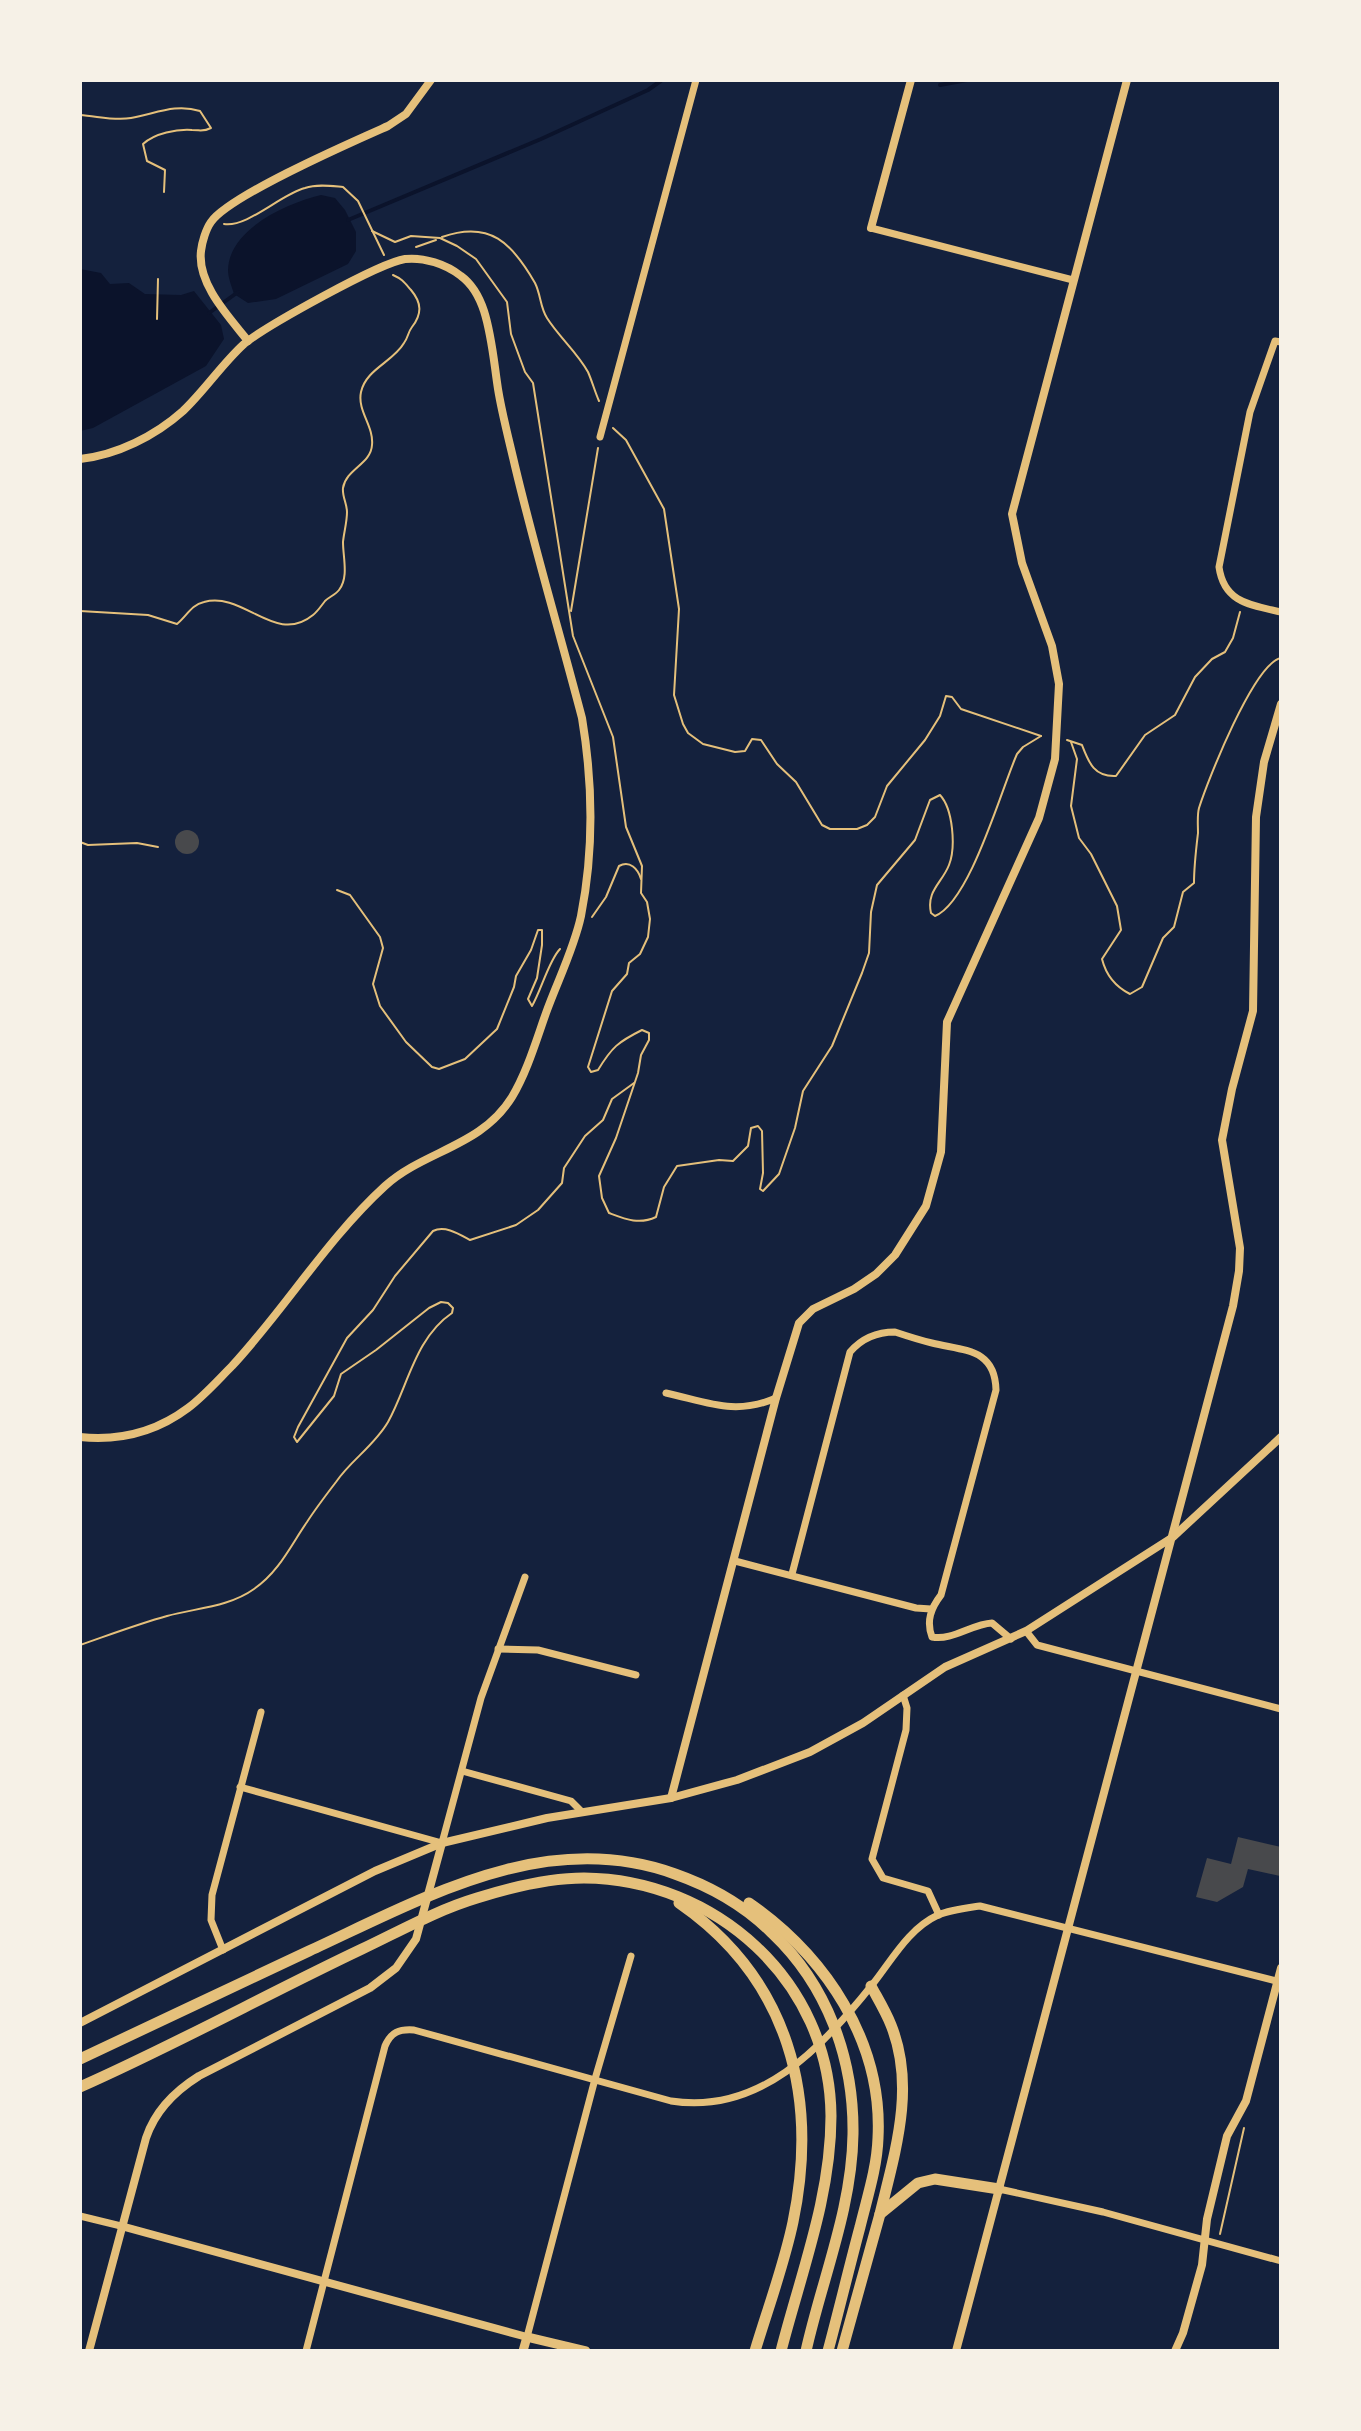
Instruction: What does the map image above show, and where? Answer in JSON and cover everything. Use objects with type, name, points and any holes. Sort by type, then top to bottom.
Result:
[{"type":"highway","points":[[80,2059],[433,1894],[519,1865],[563,1858],[634,1856],[688,1870],[731,1892],[800,1944],[834,1986],[852,2018],[871,2071],[878,2114],[876,2162],[828,2351]]},
{"type":"highway","points":[[80,2087],[456,1906],[533,1884],[583,1878],[622,1881],[661,1891],[706,1909],[739,1931],[769,1957],[795,1994],[816,2038],[830,2095],[831,2142],[825,2186],[781,2351]]},
{"type":"highway","points":[[661,1891],[692,1912],[726,1942],[755,1975],[786,2043],[798,2084],[801,2144],[798,2188],[792,2224],[755,2351]]},
{"type":"highway","points":[[756,1913],[793,1955],[821,1996],[841,2044],[852,2098],[853,2135],[847,2196],[806,2351]]},
{"type":"highway","points":[[842,2351],[880,2214],[904,2103],[899,2054],[891,2025],[871,1986]]},
{"type":"highway","points":[[880,2214],[918,2183],[935,2179],[999,2189]]},
{"type":"main road","points":[[523,2351],[527,2337],[586,2351]]},
{"type":"street","points":[[248,341],[212,293],[200,253],[211,221],[233,202],[388,126],[406,114],[431,80]]},
{"type":"street","points":[[600,437],[696,80]]},
{"type":"street","points":[[911,80],[871,228],[1073,280]]},
{"type":"street","points":[[671,1798],[776,1398],[799,1323],[813,1309],[854,1289],[876,1274],[895,1255],[926,1206],[941,1152],[947,1022],[1039,818],[1055,759],[1059,684],[1052,646],[1022,563],[1012,514],[1127,80]]},
{"type":"street","points":[[80,459],[102,457],[163,426],[184,410],[226,361],[248,341],[388,264],[404,259],[422,259],[453,271],[473,288],[488,325],[515,465],[582,718],[592,824],[580,919],[532,1051],[513,1096],[496,1118],[473,1137],[388,1183],[358,1212],[250,1347],[188,1408],[136,1434],[107,1440],[80,1437]]},
{"type":"street","points":[[1278,342],[1250,412],[1219,567],[1221,583],[1227,591],[1246,603],[1281,612]]},
{"type":"street","points":[[956,2351],[1233,1306],[1239,1271],[1237,1222],[1222,1140],[1253,1011],[1256,817],[1264,762],[1281,704]]},
{"type":"street","points":[[792,1574],[850,1352],[867,1338],[883,1332],[895,1332],[975,1352],[991,1366],[996,1377],[996,1390],[941,1595],[931,1609],[929,1629],[932,1637],[941,1639],[980,1624],[992,1623],[1011,1639]]},
{"type":"street","points":[[666,1393],[726,1407],[745,1408],[756,1407],[776,1398]]},
{"type":"street","points":[[80,2023],[375,1871],[442,1843],[519,1823],[671,1798],[724,1784],[810,1752],[863,1723],[945,1667],[1026,1631],[1173,1537],[1281,1437]]},
{"type":"street","points":[[735,1561],[916,1608],[931,1609]]},
{"type":"street","points":[[89,2351],[146,2138],[159,2112],[190,2081],[370,1988],[396,1968],[416,1939],[481,1698],[525,1577]]},
{"type":"street","points":[[1026,1631],[1037,1645],[1281,1709]]},
{"type":"street","points":[[498,1649],[538,1650],[636,1675]]},
{"type":"street","points":[[903,1695],[907,1708],[906,1730],[872,1859],[883,1878],[928,1891],[939,1915]]},
{"type":"street","points":[[223,1950],[212,1925],[211,1903],[261,1712]]},
{"type":"street","points":[[462,1771],[571,1801],[582,1812]]},
{"type":"street","points":[[240,1787],[442,1843]]},
{"type":"street","points":[[306,2351],[385,2046],[389,2037],[397,2031],[414,2030],[493,2054],[685,2103],[712,2103],[747,2094],[773,2082],[799,2062],[871,1986],[909,1936],[939,1915],[980,1906],[1279,1982]]},
{"type":"street","points":[[80,2216],[527,2337],[631,1956]]},
{"type":"street","points":[[1175,2351],[1202,2265],[1207,2219],[1227,2136],[1246,2101],[1281,1968]]},
{"type":"street","points":[[999,2189],[1103,2212],[1281,2261]]},
{"type":"path","points":[[80,115],[104,119],[131,118],[176,108],[200,111],[211,128],[203,132],[168,133],[150,138],[143,144],[147,161],[165,170],[164,192]]},
{"type":"path","points":[[80,611],[148,615],[177,624],[191,608],[212,601],[239,605],[266,621],[285,626],[311,617],[326,599],[337,593],[343,582],[347,514],[343,486],[349,472],[366,459],[372,448],[360,394],[367,377],[405,343],[410,329],[418,321],[420,309],[415,294],[403,279],[393,276],[361,208],[343,187],[307,187],[282,197],[238,224],[211,221]]},
{"type":"path","points":[[412,248],[470,230],[493,235],[510,247],[535,284],[548,320],[587,371],[606,417],[626,440],[664,509],[679,609],[674,695],[683,724],[696,739],[713,748],[735,752],[745,751],[752,739],[761,740],[771,757],[796,782],[822,825],[844,831],[867,825],[875,817],[887,786],[925,740],[940,716],[946,696],[952,697],[961,709],[1041,736],[1017,754],[981,850],[961,887],[940,914],[935,916],[931,913],[930,898],[948,865],[951,829],[946,804],[940,795],[930,800],[915,840],[877,885],[871,912],[869,953],[832,1046],[803,1091],[795,1128],[779,1174],[767,1188],[763,1191],[760,1189],[763,1173],[762,1131],[758,1126],[751,1128],[748,1146],[733,1161],[677,1166],[664,1187],[656,1217],[649,1220],[628,1220],[609,1213],[602,1198],[599,1176],[616,1138],[649,1033],[642,1030],[625,1036],[598,1070],[591,1072],[588,1067],[612,991],[627,974],[629,963],[640,954],[648,937],[650,919],[647,902],[641,893],[642,866],[626,827],[613,737],[573,636],[571,613],[600,437]]},
{"type":"path","points":[[157,319],[158,279]]},
{"type":"path","points":[[1056,738],[1082,745],[1093,769],[1104,776],[1116,776],[1145,735],[1175,715],[1190,682],[1212,659],[1225,652],[1246,603]]},
{"type":"path","points":[[1071,741],[1077,759],[1071,806],[1079,838],[1091,854],[1117,906],[1121,930],[1102,959],[1104,969],[1112,981],[1130,994],[1142,987],[1163,938],[1174,927],[1183,892],[1194,883],[1198,811],[1216,758],[1246,700],[1268,666],[1273,659],[1281,658]]},
{"type":"path","points":[[80,842],[88,845],[137,843],[158,847]]},
{"type":"path","points":[[590,922],[606,897],[619,866],[627,864],[636,868],[641,881]]},
{"type":"path","points":[[337,890],[350,895],[380,937],[383,948],[373,984],[380,1006],[413,1049],[432,1067],[439,1069],[451,1067],[465,1059],[497,1029],[516,976],[538,930],[542,930],[542,945],[537,978],[528,999],[532,1006],[547,979],[553,957],[572,942]]},
{"type":"path","points":[[80,1645],[227,1601],[254,1590],[265,1580],[287,1554],[337,1480],[376,1442],[416,1357],[438,1323],[452,1313],[453,1308],[441,1302],[429,1308],[341,1374],[334,1396],[297,1442],[294,1437],[298,1427],[347,1338],[373,1310],[395,1276],[433,1231],[439,1228],[470,1240],[516,1225],[538,1210],[562,1183],[564,1168],[585,1136],[603,1120],[612,1099],[634,1083]]},
{"type":"path","points":[[1216,2243],[1224,2222],[1227,2195],[1244,2127]]},
{"type":"water","points":[[321,195],[335,198],[356,232],[356,251],[348,264],[276,299],[248,303],[234,294],[228,270],[238,242],[249,230],[277,211]]},
{"type":"water","points":[[80,269],[101,273],[110,284],[129,283],[145,294],[181,295],[194,291],[221,325],[224,339],[206,366],[93,428],[80,431]]},
{"type":"building","points":[[187,830],[196,833],[199,842],[196,851],[187,854],[178,851],[175,842],[178,833]]},
{"type":"building","points":[[1238,1837],[1281,1847],[1280,1876],[1248,1869],[1243,1887],[1217,1902],[1196,1897],[1207,1858],[1231,1864]]},
{"type":"waterway","points":[[348,220],[541,139],[648,90],[662,80]]},
{"type":"waterway","points":[[940,85],[967,80]]},
{"type":"waterway","points":[[209,313],[238,292]]}]
